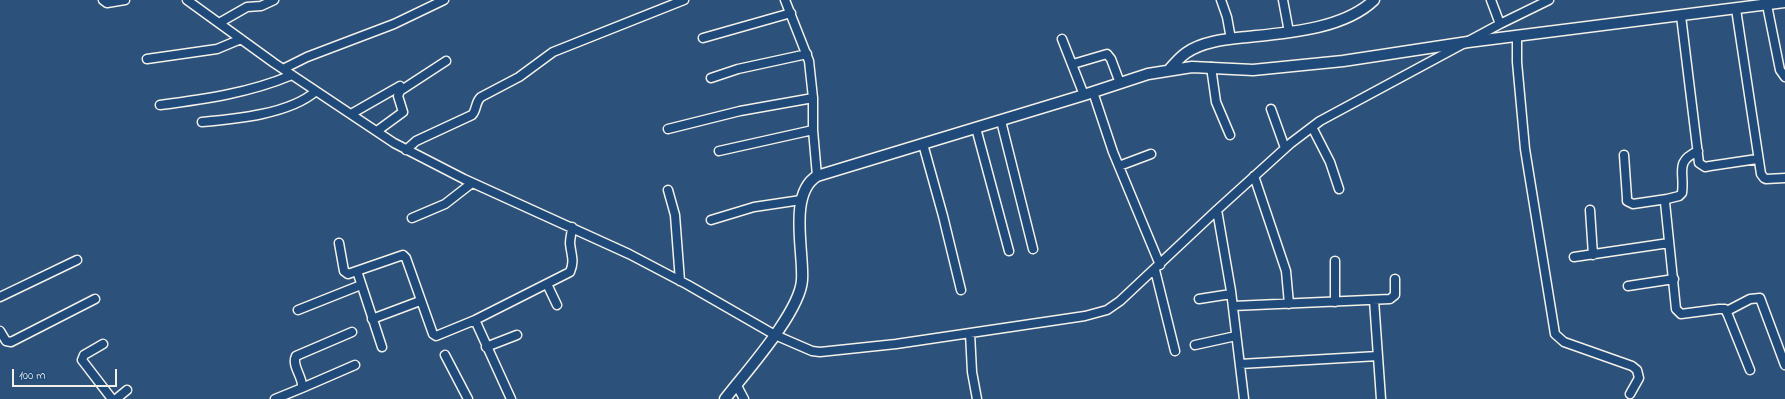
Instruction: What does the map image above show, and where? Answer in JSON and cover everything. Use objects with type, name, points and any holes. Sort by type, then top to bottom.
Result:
[{"type":"street","points":[[103,0],[107,3],[125,0]]},
{"type":"street","points":[[186,0],[283,69],[406,150],[472,183],[629,254],[775,335],[812,351],[820,352],[896,344],[1085,316],[1102,311],[1120,301],[1254,176],[1285,148],[1312,127],[1500,24],[1549,0]]},
{"type":"street","points":[[219,23],[246,7],[261,6],[274,0]]},
{"type":"street","points":[[283,69],[359,36],[394,24],[444,0]]},
{"type":"street","points":[[406,150],[416,140],[472,115],[480,97],[520,77],[553,52],[684,0]]},
{"type":"street","points":[[785,0],[807,54],[813,98],[813,130],[817,176]]},
{"type":"street","points":[[1221,0],[1227,17],[1231,39]]},
{"type":"street","points":[[1283,0],[1289,32]]},
{"type":"street","points":[[1169,70],[1179,58],[1192,50],[1231,39],[1289,32],[1334,22],[1359,12],[1374,0]]},
{"type":"street","points":[[1491,0],[1500,24]]},
{"type":"street","points":[[725,399],[775,335],[794,307],[800,294],[802,280],[801,200],[806,187],[812,179],[817,176],[1089,94],[1120,83],[1169,70],[1192,67],[1211,67],[1253,70],[1320,63],[1468,42],[1785,2]]},
{"type":"street","points":[[1767,5],[1780,70],[1785,77]]},
{"type":"street","points":[[1736,9],[1757,159],[1761,174],[1764,178],[1785,178]]},
{"type":"street","points":[[703,38],[791,13]]},
{"type":"street","points":[[1681,16],[1700,162],[1705,167],[1757,159]]},
{"type":"street","points":[[1517,36],[1517,62],[1525,148],[1556,334],[1558,339],[1564,342],[1632,366],[1637,370],[1639,378],[1630,394]]},
{"type":"street","points":[[147,60],[217,49],[241,39]]},
{"type":"street","points":[[1062,39],[1089,94],[1119,166],[1157,268],[1175,352]]},
{"type":"street","points":[[711,78],[738,69],[807,54]]},
{"type":"street","points":[[1073,64],[1108,54],[1120,83]]},
{"type":"street","points":[[377,131],[403,112],[398,96],[400,91],[446,61]]},
{"type":"street","points":[[1211,67],[1216,102],[1230,135]]},
{"type":"street","points":[[160,105],[236,93],[269,84],[292,75]]},
{"type":"street","points":[[351,114],[400,86]]},
{"type":"street","points":[[202,122],[256,115],[300,102],[316,91]]},
{"type":"street","points":[[668,129],[740,111],[813,98]]},
{"type":"street","points":[[1271,109],[1285,148]]},
{"type":"street","points":[[1000,121],[1033,249]]},
{"type":"street","points":[[1312,127],[1330,162],[1339,189]]},
{"type":"street","points":[[976,128],[1009,252]]},
{"type":"street","points":[[719,151],[813,130]]},
{"type":"street","points":[[923,144],[943,216],[961,290]]},
{"type":"street","points":[[1624,155],[1627,198],[1629,203],[1633,204],[1679,196],[1682,193],[1684,160],[1688,156],[1698,151]]},
{"type":"street","points":[[1119,166],[1151,154]]},
{"type":"street","points":[[1254,176],[1286,271],[1289,304]]},
{"type":"street","points":[[412,218],[445,204],[472,183]]},
{"type":"street","points":[[668,190],[675,215],[680,281]]},
{"type":"street","points":[[1667,199],[1665,202],[1676,309],[1678,313],[1725,309],[1750,370]]},
{"type":"street","points":[[711,220],[754,207],[801,200]]},
{"type":"street","points":[[1217,210],[1233,306],[1244,399]]},
{"type":"street","points":[[1590,210],[1593,255]]},
{"type":"street","points":[[339,243],[344,271],[348,274],[403,255],[406,258],[420,301],[433,334],[436,336],[475,320],[570,272],[573,253],[570,242],[572,227]]},
{"type":"street","points":[[1574,258],[1669,243]]},
{"type":"street","points":[[0,297],[77,260]]},
{"type":"street","points":[[1335,261],[1335,302]]},
{"type":"street","points":[[357,271],[360,285],[382,347]]},
{"type":"street","points":[[1233,306],[1392,299],[1395,295],[1395,279]]},
{"type":"street","points":[[1628,286],[1674,279]]},
{"type":"street","points":[[547,284],[557,305]]},
{"type":"street","points":[[298,310],[360,285]]},
{"type":"street","points":[[1199,299],[1231,294]]},
{"type":"street","points":[[1727,311],[1750,299],[1760,298],[1785,365]]},
{"type":"street","points":[[0,331],[6,341],[11,342],[95,299]]},
{"type":"street","points":[[1374,300],[1381,399]]},
{"type":"street","points":[[372,319],[420,301]]},
{"type":"street","points":[[475,320],[511,399]]},
{"type":"street","points":[[302,388],[302,383],[295,362],[296,356],[352,332]]},
{"type":"street","points":[[970,333],[972,372],[977,399]]},
{"type":"street","points":[[486,347],[517,335]]},
{"type":"street","points":[[1195,345],[1236,336]]},
{"type":"street","points":[[103,344],[84,355],[82,360],[112,399]]},
{"type":"street","points":[[445,355],[468,399]]},
{"type":"street","points":[[1240,364],[1378,356]]},
{"type":"street","points":[[275,399],[355,365]]},
{"type":"street","points":[[736,384],[744,399]]},
{"type":"street","points":[[116,399],[127,390]]}]
